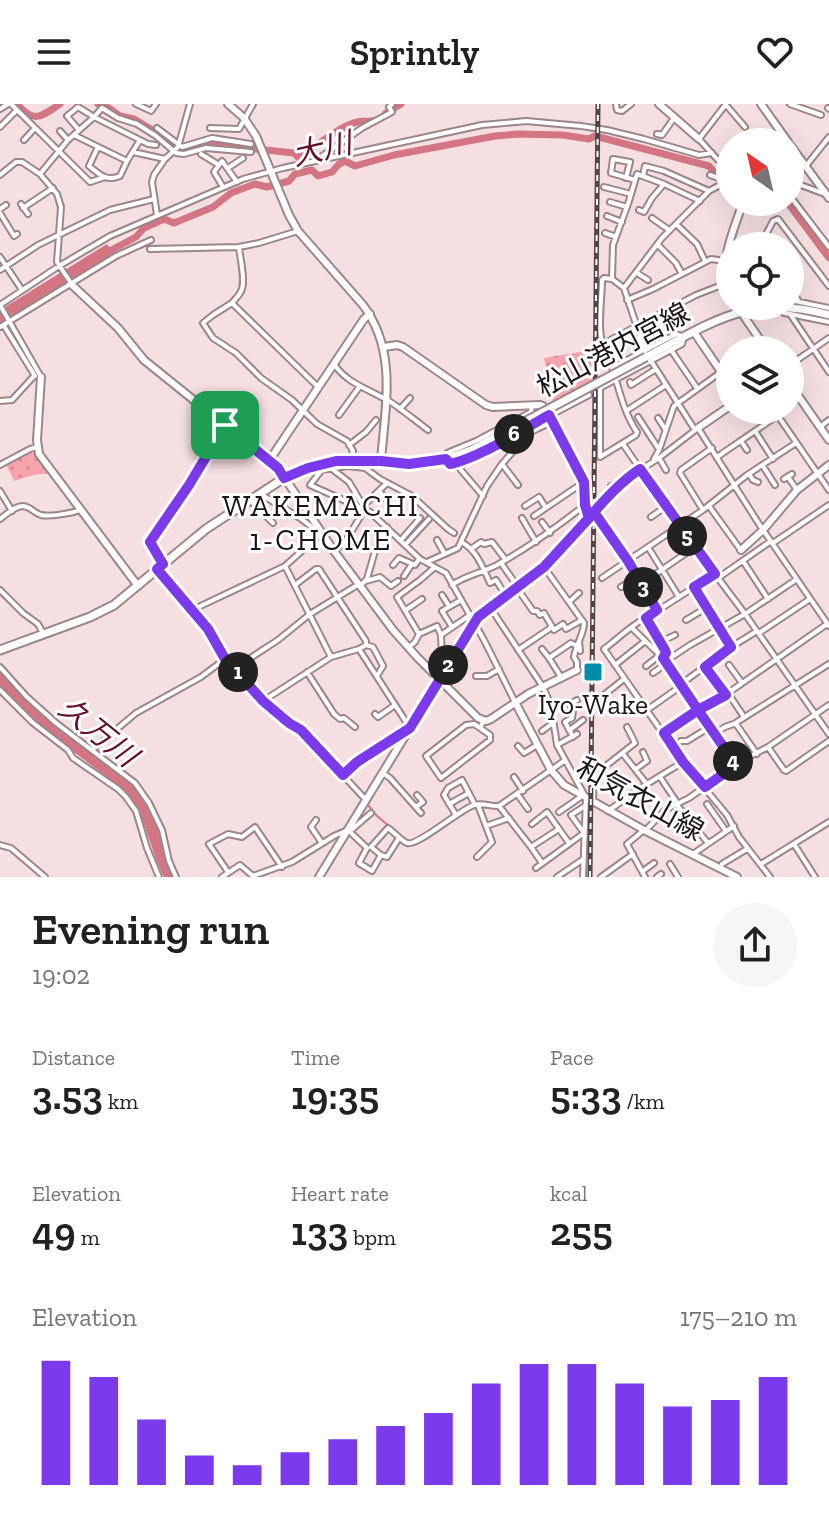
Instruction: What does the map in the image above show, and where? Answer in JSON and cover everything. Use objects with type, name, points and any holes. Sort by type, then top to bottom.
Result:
[{"type":"main road","name":"松山港内宮線","points":[[804,309],[829,315]]},
{"type":"main road","name":"松山港内宮線","points":[[0,650],[114,605],[206,529],[284,478],[336,461],[409,464],[446,459],[471,450],[717,320]]},
{"type":"street","points":[[0,109],[9,104],[17,110],[90,182],[105,177]]},
{"type":"street","points":[[136,104],[151,111],[156,104]]},
{"type":"street","points":[[177,149],[189,104]]},
{"type":"street","points":[[228,104],[244,118],[262,148],[298,231],[370,314],[384,347],[387,369],[381,461]]},
{"type":"street","points":[[212,130],[237,130],[253,104]]},
{"type":"street","points":[[616,104],[619,111],[631,104]]},
{"type":"street","points":[[659,104],[716,157]]},
{"type":"street","points":[[699,139],[726,104],[745,127]]},
{"type":"street","points":[[790,104],[821,115]]},
{"type":"street","points":[[765,106],[779,128]]},
{"type":"street","points":[[79,130],[67,116],[78,107],[148,144],[156,145]]},
{"type":"street","points":[[315,161],[362,128],[392,112],[390,107]]},
{"type":"street","points":[[40,174],[68,140],[102,108],[118,118],[137,124],[184,154],[206,148],[251,152]]},
{"type":"street","points":[[0,127],[17,110]]},
{"type":"street","points":[[657,134],[662,135],[674,117]]},
{"type":"street","points":[[138,586],[41,458],[37,447],[39,375],[7,324],[0,305],[110,236],[237,182],[315,161],[482,125],[514,121],[598,128],[699,155],[712,153]]},
{"type":"street","points":[[24,140],[35,128]]},
{"type":"street","points":[[157,128],[177,149]]},
{"type":"street","points":[[60,131],[68,140]]},
{"type":"street","points":[[74,135],[127,161]]},
{"type":"street","points":[[806,166],[829,137]]},
{"type":"street","points":[[157,215],[152,182],[154,175],[177,149],[212,138],[251,144]]},
{"type":"street","points":[[98,147],[89,166],[100,176],[111,179],[120,176],[140,140]]},
{"type":"street","points":[[133,152],[165,159]]},
{"type":"street","points":[[201,154],[219,165]]},
{"type":"street","points":[[228,168],[243,158]]},
{"type":"street","points":[[626,178],[630,162],[613,159],[611,173],[626,178],[635,180]]},
{"type":"street","points":[[223,188],[214,172],[222,161],[237,182]]},
{"type":"street","points":[[0,175],[18,162],[29,165],[53,188],[61,202],[57,257],[71,284],[118,328],[144,360],[278,468],[334,551],[408,647],[478,718],[482,724],[490,735],[490,740],[441,778],[426,756],[466,725],[482,724],[515,702],[577,670],[575,645],[584,628],[582,620],[544,567]]},
{"type":"street","points":[[804,163],[828,196]]},
{"type":"street","points":[[643,176],[645,166],[709,191]]},
{"type":"street","points":[[612,279],[613,245],[637,174],[700,201]]},
{"type":"street","points":[[710,175],[716,178]]},
{"type":"street","points":[[639,210],[644,212],[664,184]]},
{"type":"street","points":[[624,288],[657,244],[716,186]]},
{"type":"street","points":[[604,187],[631,194]]},
{"type":"street","points":[[804,187],[828,196]]},
{"type":"street","points":[[28,214],[22,206],[53,188]]},
{"type":"street","points":[[3,268],[38,245],[110,210],[154,199]]},
{"type":"street","points":[[610,202],[627,207]]},
{"type":"street","points":[[6,205],[0,211],[14,236],[17,234]]},
{"type":"street","points":[[675,212],[683,217]]},
{"type":"street","points":[[804,214],[829,247]]},
{"type":"street","points":[[607,216],[631,223]]},
{"type":"street","points":[[651,218],[670,230]]},
{"type":"street","points":[[6,223],[13,219]]},
{"type":"street","points":[[767,232],[773,221],[778,219],[788,232]]},
{"type":"street","points":[[676,224],[697,244],[705,261]]},
{"type":"street","points":[[150,249],[239,247],[298,231]]},
{"type":"street","points":[[605,233],[616,237]]},
{"type":"street","points":[[7,324],[116,256],[151,240]]},
{"type":"street","points":[[657,244],[676,263],[682,274]]},
{"type":"street","points":[[239,247],[243,281],[240,293],[232,303],[203,323],[213,338],[236,353],[317,424],[341,436],[353,451],[350,461]]},
{"type":"street","points":[[804,253],[829,286]]},
{"type":"street","points":[[0,257],[3,268],[22,290]]},
{"type":"street","points":[[627,300],[705,261],[716,259]]},
{"type":"street","points":[[606,264],[613,264]]},
{"type":"street","points":[[637,273],[648,280]]},
{"type":"street","points":[[648,356],[616,380],[600,388],[599,456],[623,444],[637,432],[629,420],[616,380],[612,368],[603,344],[601,335],[602,280],[606,277],[624,288],[648,356],[828,625],[664,733]]},
{"type":"street","points":[[603,344],[716,287]]},
{"type":"street","points":[[804,302],[829,308]]},
{"type":"street","points":[[232,303],[318,387]]},
{"type":"street","points":[[269,461],[370,314]]},
{"type":"street","points":[[804,317],[829,322]]},
{"type":"street","points":[[794,320],[828,368]]},
{"type":"street","points":[[694,332],[716,365]]},
{"type":"street","points":[[612,368],[671,350],[682,344],[684,337]]},
{"type":"street","points":[[804,355],[829,338]]},
{"type":"street","points":[[384,347],[403,347],[486,405],[543,406],[584,482],[589,518]]},
{"type":"street","points":[[671,350],[698,388]]},
{"type":"street","points":[[334,364],[340,374],[425,426]]},
{"type":"street","points":[[630,382],[631,385],[656,369]]},
{"type":"street","points":[[0,401],[10,401],[39,375]]},
{"type":"street","points":[[656,459],[674,406],[716,375]]},
{"type":"street","points":[[626,411],[666,385]]},
{"type":"street","points":[[339,415],[360,386]]},
{"type":"street","points":[[427,562],[463,543],[483,496],[502,464],[530,432],[589,395]]},
{"type":"street","points":[[400,409],[410,398]]},
{"type":"street","points":[[804,404],[829,440]]},
{"type":"street","points":[[532,406],[531,412],[447,453],[446,459],[450,464],[455,463],[551,418]]},
{"type":"street","points":[[412,418],[416,413]]},
{"type":"street","points":[[319,877],[478,617],[544,567],[623,481],[716,415]]},
{"type":"street","points":[[638,417],[659,450]]},
{"type":"street","points":[[658,418],[666,430]]},
{"type":"street","points":[[349,445],[376,420]]},
{"type":"street","points":[[820,427],[829,420]]},
{"type":"street","points":[[717,457],[763,424]]},
{"type":"street","points":[[783,424],[829,490]]},
{"type":"street","points":[[225,425],[150,542],[160,566],[208,629],[225,659],[263,701],[301,730],[366,801]]},
{"type":"street","points":[[755,431],[773,459]]},
{"type":"street","points":[[741,441],[747,450]]},
{"type":"street","points":[[602,578],[796,443]]},
{"type":"street","points":[[623,444],[829,734]]},
{"type":"street","points":[[1,464],[37,447]]},
{"type":"street","points":[[703,510],[680,473],[712,448]]},
{"type":"street","points":[[656,459],[666,470]]},
{"type":"street","points":[[455,463],[483,496]]},
{"type":"street","points":[[502,464],[518,485]]},
{"type":"street","points":[[709,506],[741,550],[763,530],[797,490],[829,465]]},
{"type":"street","points":[[763,466],[775,485]]},
{"type":"street","points":[[454,533],[412,496],[365,468],[320,468],[310,485],[364,508],[420,559],[446,573],[515,702]]},
{"type":"street","points":[[330,468],[349,482],[364,508]]},
{"type":"street","points":[[749,474],[758,482]]},
{"type":"street","points":[[674,483],[681,477]]},
{"type":"street","points":[[788,477],[797,490]]},
{"type":"street","points":[[611,486],[623,481]]},
{"type":"street","points":[[534,516],[584,482]]},
{"type":"street","points":[[334,551],[345,542],[364,508],[387,483]]},
{"type":"street","points":[[683,494],[690,490]]},
{"type":"street","points":[[0,491],[12,511]]},
{"type":"street","points":[[379,491],[388,501]]},
{"type":"street","points":[[260,493],[322,534]]},
{"type":"street","points":[[525,506],[539,497],[546,508]]},
{"type":"street","points":[[250,500],[273,523]]},
{"type":"street","points":[[452,585],[536,542],[585,505]]},
{"type":"street","points":[[770,877],[747,849],[724,812],[683,762],[604,649],[637,622],[743,561],[829,505]]},
{"type":"street","points":[[0,519],[22,506],[41,515],[80,510]]},
{"type":"street","points":[[651,517],[666,507]]},
{"type":"street","points":[[594,512],[657,610]]},
{"type":"street","points":[[401,540],[420,518]]},
{"type":"street","points":[[522,518],[536,542]]},
{"type":"street","points":[[406,544],[429,519]]},
{"type":"street","points":[[542,522],[550,533]]},
{"type":"street","points":[[361,584],[368,575],[377,544],[387,527]]},
{"type":"street","points":[[192,610],[285,566],[322,534]]},
{"type":"street","points":[[437,540],[444,553]]},
{"type":"street","points":[[471,549],[481,542],[492,542],[533,611],[540,615],[544,613],[554,630],[563,624],[566,629],[582,620]]},
{"type":"street","points":[[463,543],[471,549],[490,583],[496,580],[506,596]]},
{"type":"street","points":[[648,547],[679,597]]},
{"type":"street","points":[[641,584],[695,547]]},
{"type":"street","points":[[393,565],[399,558],[415,565],[420,559]]},
{"type":"street","points":[[743,561],[768,599]]},
{"type":"street","points":[[404,576],[412,564]]},
{"type":"street","points":[[285,566],[331,657]]},
{"type":"street","points":[[419,634],[397,597],[435,567]]},
{"type":"street","points":[[295,585],[319,569],[366,645]]},
{"type":"street","points":[[693,576],[706,608],[731,647]]},
{"type":"street","points":[[234,668],[278,640],[310,614],[361,584],[380,577],[389,585],[397,582],[402,593]]},
{"type":"street","points":[[621,587],[637,577]]},
{"type":"street","points":[[646,618],[666,653],[664,659],[654,675],[647,665],[664,659],[719,629],[797,579]]},
{"type":"street","points":[[0,590],[38,624],[44,634]]},
{"type":"street","points":[[570,601],[579,593]]},
{"type":"street","points":[[442,595],[449,607]]},
{"type":"street","points":[[647,710],[731,647],[810,598]]},
{"type":"street","points":[[406,610],[422,599]]},
{"type":"street","points":[[452,627],[442,611],[461,600]]},
{"type":"street","points":[[490,607],[543,687],[551,706],[557,745],[584,800],[583,877]]},
{"type":"street","points":[[686,620],[706,608]]},
{"type":"street","points":[[441,635],[470,615]]},
{"type":"street","points":[[408,647],[419,634],[437,626],[441,635],[442,659],[448,666]]},
{"type":"street","points":[[518,650],[552,627]]},
{"type":"street","points":[[632,628],[664,659],[736,765]]},
{"type":"street","points":[[523,635],[528,643]]},
{"type":"street","points":[[660,642],[675,635]]},
{"type":"street","points":[[579,639],[580,651]]},
{"type":"street","points":[[615,665],[645,641]]},
{"type":"street","points":[[549,658],[571,643],[575,645]]},
{"type":"street","points":[[263,701],[331,657],[366,645],[373,647],[383,666],[377,676]]},
{"type":"street","points":[[359,649],[410,728]]},
{"type":"street","points":[[542,649],[561,677]]},
{"type":"street","points":[[92,750],[136,713],[201,677],[225,659]]},
{"type":"street","points":[[714,734],[829,664]]},
{"type":"street","points":[[729,665],[742,683]]},
{"type":"street","points":[[0,667],[42,710],[129,778],[146,798],[163,833],[176,877]]},
{"type":"street","points":[[705,667],[744,717]]},
{"type":"street","points":[[476,676],[487,676],[499,669]]},
{"type":"street","points":[[307,672],[334,714],[355,727]]},
{"type":"street","points":[[600,698],[625,679]]},
{"type":"street","points":[[0,690],[32,722],[68,750],[73,758],[126,797],[139,818],[159,877]]},
{"type":"street","points":[[542,731],[572,718],[570,704],[577,700]]},
{"type":"street","name":"和気衣山線","points":[[515,702],[551,770],[564,785],[584,800],[737,877]]},
{"type":"street","points":[[375,714],[378,717],[395,705]]},
{"type":"street","points":[[654,863],[644,874],[627,844],[662,812],[768,747],[829,705]]},
{"type":"street","points":[[570,730],[583,720]]},
{"type":"street","points":[[557,745],[575,736],[565,722]]},
{"type":"street","points":[[736,723],[757,754]]},
{"type":"street","points":[[593,802],[594,779],[635,743],[627,727]]},
{"type":"street","points":[[681,741],[687,741],[710,727]]},
{"type":"street","points":[[343,775],[357,762],[410,728]]},
{"type":"street","points":[[768,747],[786,771],[829,741]]},
{"type":"street","points":[[518,746],[524,753],[537,745]]},
{"type":"street","points":[[609,750],[616,759]]},
{"type":"street","points":[[636,769],[647,761],[643,752]]},
{"type":"street","points":[[623,754],[646,784]]},
{"type":"street","points":[[381,855],[371,871],[359,863],[388,828],[407,843],[413,843],[476,805],[499,806],[564,761]]},
{"type":"street","points":[[608,811],[683,762]]},
{"type":"street","points":[[383,773],[421,813]]},
{"type":"street","points":[[514,777],[523,791]]},
{"type":"street","points":[[660,777],[689,821],[708,843]]},
{"type":"street","points":[[456,815],[444,795],[448,788],[462,780],[492,842],[477,857]]},
{"type":"street","points":[[402,791],[410,785]]},
{"type":"street","points":[[449,804],[469,793]]},
{"type":"street","points":[[416,807],[423,802],[417,795]]},
{"type":"street","points":[[518,795],[528,809]]},
{"type":"street","points":[[559,812],[584,800]]},
{"type":"street","points":[[584,800],[571,815],[584,833]]},
{"type":"street","points":[[707,804],[713,819],[726,831]]},
{"type":"street","points":[[499,806],[542,863]]},
{"type":"street","points":[[532,824],[547,812],[569,843]]},
{"type":"street","points":[[713,819],[724,812]]},
{"type":"street","points":[[222,877],[241,865],[253,876],[282,867],[340,832],[348,831],[371,813]]},
{"type":"street","points":[[486,826],[509,818]]},
{"type":"street","points":[[316,820],[311,827],[322,843]]},
{"type":"street","points":[[761,864],[829,822]]},
{"type":"street","points":[[692,854],[734,826]]},
{"type":"street","points":[[228,872],[209,844],[228,834],[242,837],[255,827],[282,867]]},
{"type":"street","points":[[531,847],[559,829]]},
{"type":"street","points":[[348,831],[369,848],[387,857],[399,838]]},
{"type":"street","points":[[536,868],[584,833]]},
{"type":"street","points":[[794,844],[815,877]]},
{"type":"street","points":[[0,845],[11,848],[41,876]]},
{"type":"street","points":[[722,864],[747,849]]},
{"type":"street","points":[[601,877],[633,854]]},
{"type":"street","points":[[557,877],[583,859]]},
{"type":"street","points":[[670,864],[678,877]]},
{"type":"shaded area","points":[[107,244],[114,253],[0,324],[0,310]]},
{"type":"shaded area","points":[[592,350],[591,382],[552,401],[544,358]]},
{"type":"shaded area","points":[[29,452],[34,453],[49,474],[14,481],[6,464]]},
{"type":"shaded area","points":[[0,671],[53,724],[138,790],[160,834],[173,877],[164,877],[139,812],[125,791],[33,721],[0,687]]},
{"type":"waterway","points":[[17,104],[33,116],[60,104]]},
{"type":"waterway","points":[[98,104],[120,116],[134,119],[179,150],[211,144],[294,153],[299,158],[342,128],[359,121],[376,120]]},
{"type":"waterway","points":[[386,113],[401,104]]},
{"type":"waterway","name":"大川","points":[[104,254],[136,237],[144,228],[164,219],[174,223],[213,207],[231,193],[255,184],[267,187],[312,170],[318,176],[332,172],[345,161],[355,166],[394,155],[495,136],[563,135],[589,139],[595,136],[709,166],[716,173]]},
{"type":"waterway","name":"大川","points":[[798,216],[829,258]]},
{"type":"waterway","points":[[3,319],[32,366]]},
{"type":"waterway","points":[[164,573],[191,605]]},
{"type":"waterway","points":[[237,670],[257,691]]},
{"type":"waterway","points":[[520,795],[535,784]]},
{"type":"waterway","points":[[503,806],[516,798]]},
{"type":"waterway","points":[[368,805],[396,832]]},
{"type":"railway","points":[[590,877],[598,104]]},
{"type":"place","name":"Iyo-Wake","points":[[593,672]]},
{"type":"district","name":"WAKEMACHI 1-CHOME","points":[[321,523]]},
{"type":"route","points":[[225,425],[150,542],[163,564],[157,569],[208,629],[225,659],[263,701],[298,727],[343,775],[357,762],[410,728],[478,617],[544,567],[589,518],[594,512],[657,610],[646,618],[665,650],[663,658],[698,710],[664,733],[683,762],[705,787],[736,765],[698,710],[726,695],[705,667],[731,647],[694,587],[715,574],[640,469],[614,490],[594,512],[589,518],[584,482],[549,415],[455,463],[450,464],[446,459],[409,464],[336,461],[284,478],[278,468],[225,425]]},
{"type":"water label","name":"久万川","points":[[98,732]]}]
